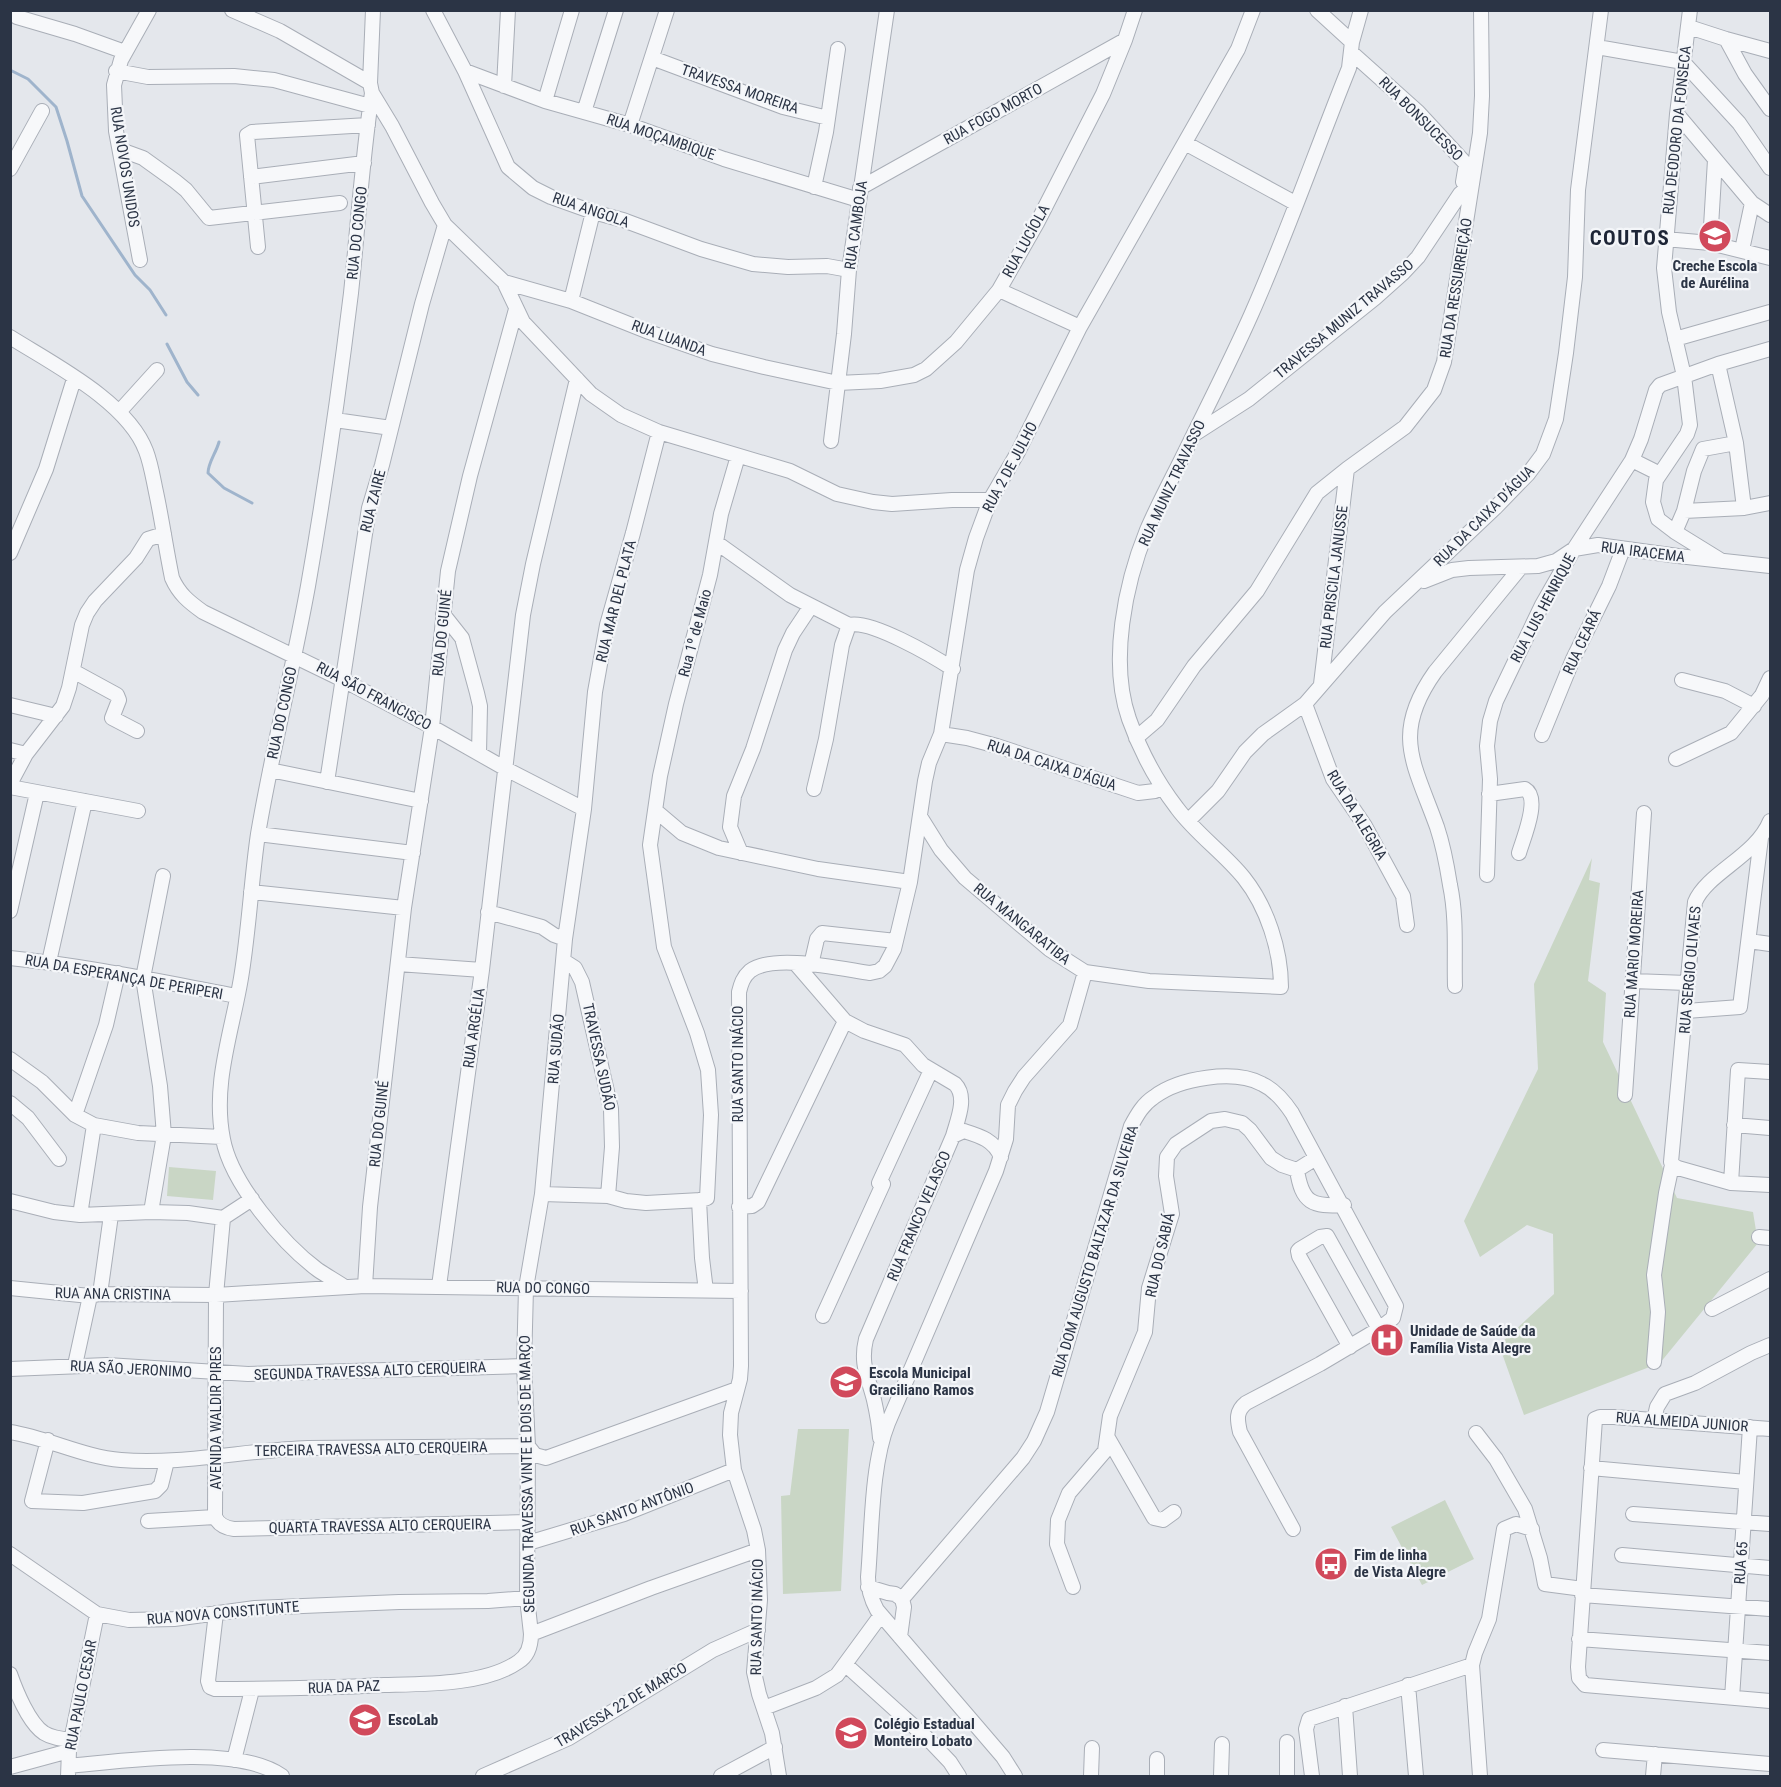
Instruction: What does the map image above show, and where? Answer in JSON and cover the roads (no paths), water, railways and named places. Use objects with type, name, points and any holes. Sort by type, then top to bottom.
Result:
[{"type":"street","points":[[15,10],[17,17],[125,52]]},
{"type":"street","name":"RUA NOVOS UNIDOS","points":[[140,260],[113,99],[116,71],[149,10]]},
{"type":"street","points":[[232,10],[280,31],[370,94],[392,126],[445,225],[504,282],[524,322],[591,394],[621,415],[658,432],[804,477],[825,490],[837,494],[892,504],[990,500]]},
{"type":"street","name":"RUA DO CONGO","points":[[345,1287],[317,1269],[297,1252],[252,1199],[235,1171],[222,1137],[222,1070],[237,996],[258,834],[308,586],[335,420],[361,201],[370,94],[373,10]]},
{"type":"street","name":"RUA ANGOLA","points":[[433,10],[465,72],[508,167],[533,188],[593,212],[623,220],[701,249],[753,264],[788,267],[827,266],[849,270]]},
{"type":"street","points":[[504,86],[508,10]]},
{"type":"street","points":[[545,100],[572,10]]},
{"type":"street","points":[[585,112],[616,10]]},
{"type":"street","points":[[630,125],[667,10]]},
{"type":"street","name":"RUA CAMBOJA","points":[[831,441],[849,270],[887,10]]},
{"type":"street","name":"RUA LUCÍOLA","points":[[838,383],[898,379],[926,369],[956,342],[999,290],[1037,223],[1103,94],[1135,10]]},
{"type":"street","name":"RUA 2 DE JULHO","points":[[885,966],[892,956],[910,882],[929,763],[941,734],[967,570],[990,500],[1023,441],[1080,327],[1238,49],[1253,10]]},
{"type":"street","points":[[1317,10],[1352,47]]},
{"type":"street","name":"RUA MUNIZ TRAVASSO","points":[[1261,987],[1281,987],[1274,941],[1260,905],[1244,879],[1188,821],[1162,787],[1136,738],[1123,700],[1120,680],[1123,628],[1128,594],[1148,530],[1252,312],[1349,69],[1361,10]]},
{"type":"street","name":"RUA DA RESSURREIÇÃO","points":[[1136,738],[1157,720],[1194,666],[1257,591],[1317,493],[1405,427],[1434,390],[1444,362],[1480,133],[1481,10]]},
{"type":"street","name":"RUA DA CAIXA D'ÁGUA","points":[[1188,821],[1218,791],[1245,752],[1263,735],[1305,704],[1385,612],[1528,474],[1543,454],[1556,419],[1575,277],[1578,190],[1600,10]]},
{"type":"street","name":"RUA DEODORO DA FONSECA","points":[[1690,10],[1665,239],[1665,291],[1684,376],[1690,425],[1687,434],[1660,474],[1653,490],[1654,510],[1658,519],[1675,532],[1722,561]]},
{"type":"street","points":[[1689,27],[1770,51]]},
{"type":"street","points":[[1726,39],[1745,74],[1770,109]]},
{"type":"street","name":"RUA FOGO MORTO","points":[[860,194],[1125,40]]},
{"type":"street","name":"RUA BONSUCESSO","points":[[1352,47],[1418,112],[1466,164],[1467,169],[1460,194]]},
{"type":"street","points":[[1597,47],[1683,62],[1739,123],[1770,168]]},
{"type":"street","points":[[814,187],[828,118],[838,49]]},
{"type":"street","name":"TRAVESSA MOREIRA","points":[[652,58],[783,106],[828,118]]},
{"type":"street","points":[[116,71],[148,77],[234,76],[370,94]]},
{"type":"street","name":"RUA MOÇAMBIQUE","points":[[465,72],[814,187],[860,194]]},
{"type":"street","points":[[10,169],[42,111]]},
{"type":"street","points":[[1677,114],[1752,203],[1770,215]]},
{"type":"street","points":[[258,247],[247,135],[252,132],[368,125]]},
{"type":"street","points":[[1185,143],[1295,203]]},
{"type":"street","points":[[121,150],[143,158],[175,180],[186,190],[207,218],[340,203]]},
{"type":"street","points":[[1710,243],[1715,160]]},
{"type":"street","points":[[251,177],[364,163]]},
{"type":"street","name":"TRAVESSA MUNIZ TRAVASSO","points":[[1194,434],[1249,399],[1396,279],[1418,257],[1460,194],[1473,184]]},
{"type":"street","points":[[1742,250],[1752,203]]},
{"type":"street","points":[[571,301],[593,212]]},
{"type":"street","name":"RUA ZAIRE","points":[[327,782],[369,508],[445,225]]},
{"type":"street","points":[[1665,239],[1710,243],[1770,258]]},
{"type":"street","name":"RUA LUANDA","points":[[504,282],[571,301],[712,354],[838,383]]},
{"type":"street","points":[[999,290],[1080,327]]},
{"type":"street","name":"RUA DO GUINÉ","points":[[364,1286],[370,1207],[404,908],[432,727],[448,571],[470,476],[516,309]]},
{"type":"street","points":[[1675,339],[1770,312]]},
{"type":"street","name":"RUA SÃO FRANCISCO","points":[[10,337],[99,395],[119,412],[136,432],[146,450],[172,578],[177,590],[186,600],[202,612],[343,680],[584,809]]},
{"type":"street","name":"RUA LUIS HENRIQUE","points":[[1487,875],[1490,794],[1487,746],[1490,721],[1496,701],[1532,623],[1574,549],[1632,460],[1658,387],[1718,364],[1770,349]]},
{"type":"street","points":[[1718,364],[1736,443],[1744,507]]},
{"type":"street","points":[[119,412],[157,370]]},
{"type":"street","points":[[10,553],[46,469],[74,379]]},
{"type":"street","points":[[506,769],[523,615],[577,379]]},
{"type":"street","points":[[335,420],[391,428]]},
{"type":"street","name":"RUA MAR DEL PLATA","points":[[584,809],[591,715],[603,641],[658,432]]},
{"type":"street","points":[[1675,532],[1684,511],[1694,471],[1703,449],[1736,443]]},
{"type":"street","name":"Rua 1º de Maio","points":[[706,1291],[702,1258],[703,1197],[711,1115],[708,1070],[697,1033],[662,940],[650,845],[660,776],[676,704],[738,456]]},
{"type":"street","points":[[1632,460],[1660,474]]},
{"type":"street","name":"RUA PRISCILA JANUSSE","points":[[1321,684],[1347,469]]},
{"type":"street","points":[[1684,511],[1770,503]]},
{"type":"street","points":[[138,811],[37,793],[10,785],[26,754],[56,716],[66,699],[82,625],[95,601],[136,558],[148,539],[164,534]]},
{"type":"street","points":[[717,543],[790,595],[847,629]]},
{"type":"street","name":"RUA IRACEMA","points":[[1414,585],[1452,570],[1538,566],[1556,561],[1574,549],[1598,545],[1770,566]]},
{"type":"street","name":"RUA CEARÁ","points":[[1542,735],[1573,658],[1609,586],[1623,549]]},
{"type":"street","points":[[1455,986],[1451,888],[1438,830],[1421,789],[1414,764],[1411,718],[1425,686],[1435,672],[1521,567]]},
{"type":"street","points":[[741,853],[730,827],[734,796],[753,749],[785,650],[811,606]]},
{"type":"street","points":[[443,614],[462,638],[479,699],[479,753]]},
{"type":"street","points":[[814,789],[847,629],[855,624],[879,630],[953,669]]},
{"type":"street","points":[[73,670],[117,695],[119,700],[112,715],[114,721],[137,731]]},
{"type":"street","points":[[1676,759],[1731,734],[1754,706],[1770,678]]},
{"type":"street","points":[[1682,680],[1725,691],[1754,706]]},
{"type":"street","name":"RUA DA ALEGRIA","points":[[1305,704],[1334,779],[1365,826],[1403,896],[1407,925]]},
{"type":"street","points":[[10,705],[56,716]]},
{"type":"street","name":"RUA DA CAIXA D'ÁGUA","points":[[941,734],[998,746],[1138,793],[1155,791],[1162,787]]},
{"type":"street","points":[[10,750],[26,754]]},
{"type":"street","name":"RUA ARGÉLIA","points":[[440,1286],[506,769]]},
{"type":"street","points":[[270,770],[421,801]]},
{"type":"street","points":[[1490,794],[1525,789],[1532,796],[1529,821],[1519,853]]},
{"type":"street","points":[[10,911],[37,793]]},
{"type":"street","points":[[49,962],[85,801]]},
{"type":"street","name":"RUA SUDÃO","points":[[525,1288],[542,1194],[565,939],[584,809]]},
{"type":"street","points":[[656,811],[682,833],[713,846],[818,868],[910,882]]},
{"type":"street","name":"RUA MARIO MOREIRA","points":[[1624,1095],[1644,813]]},
{"type":"street","name":"RUA MANGARATIBA","points":[[921,818],[937,844],[965,878],[1049,949],[1085,972],[1149,981],[1261,987]]},
{"type":"street","name":"RUA SERGIO OLIVAES","points":[[1654,1362],[1658,1312],[1654,1275],[1672,1165],[1693,914],[1697,898],[1707,886],[1761,838],[1770,821]]},
{"type":"street","points":[[258,834],[413,854]]},
{"type":"street","points":[[1686,1011],[1740,1008],[1761,838]]},
{"type":"street","points":[[151,1212],[164,1136],[160,1086],[142,978],[163,876]]},
{"type":"street","points":[[251,892],[404,908]]},
{"type":"street","points":[[488,912],[542,927],[565,939]]},
{"type":"street","points":[[811,965],[818,939],[822,933],[896,940]]},
{"type":"street","points":[[1749,941],[1770,944]]},
{"type":"street","name":"RUA DA ESPERANÇA DE PERIPERI","points":[[11,960],[49,962],[237,996]]},
{"type":"street","name":"TRAVESSA SUDÃO","points":[[564,961],[575,968],[582,982],[608,1091],[612,1125],[608,1196]]},
{"type":"street","points":[[795,963],[845,1021],[864,1031],[904,1045],[923,1065],[950,1080],[959,1088],[961,1104],[953,1136]]},
{"type":"street","name":"RUA SANTO INÁCIO","points":[[779,1776],[775,1747],[754,1672],[760,1600],[758,1550],[754,1530],[734,1470],[730,1425],[732,1403],[741,1366],[739,992],[745,976],[757,967],[767,964],[795,963],[870,973],[879,971],[885,966]]},
{"type":"street","points":[[398,964],[482,970]]},
{"type":"street","points":[[1001,1156],[1006,1139],[1008,1105],[1015,1091],[1035,1064],[1061,1038],[1070,1025],[1085,972]]},
{"type":"street","points":[[75,1114],[106,1025],[118,973]]},
{"type":"street","points":[[1633,981],[1687,983]]},
{"type":"street","points":[[739,1207],[752,1206],[758,1202],[845,1021]]},
{"type":"street","points":[[10,1059],[42,1082],[75,1114],[94,1125],[118,1131],[164,1136],[222,1137]]},
{"type":"street","points":[[824,1316],[931,1070]]},
{"type":"street","points":[[1731,1183],[1738,1070],[1770,1072]]},
{"type":"street","name":"RUA DOM AUGUSTO BALTAZAR DA SILVEIRA","points":[[903,1603],[1016,1466],[1038,1434],[1047,1413],[1131,1126],[1139,1111],[1152,1097],[1185,1082],[1229,1077],[1253,1080],[1282,1099],[1344,1205],[1395,1300],[1396,1312],[1390,1322],[1379,1329]]},
{"type":"street","points":[[10,1103],[33,1123],[58,1159]]},
{"type":"street","name":"RUA DO SABIÁ","points":[[1073,1587],[1056,1544],[1058,1520],[1069,1493],[1105,1451],[1110,1416],[1145,1332],[1149,1288],[1172,1214],[1167,1157],[1172,1149],[1210,1121],[1234,1120],[1251,1130],[1271,1158],[1297,1170]]},
{"type":"street","points":[[80,1215],[94,1125]]},
{"type":"street","points":[[1734,1125],[1770,1128]]},
{"type":"street","name":"RUA FRANCO VELASCO","points":[[880,1443],[1001,1156],[992,1143],[964,1131],[953,1136],[863,1351],[863,1365],[876,1411],[880,1443],[868,1587],[871,1599],[881,1615],[1003,1757],[1015,1776]]},
{"type":"street","points":[[1316,1158],[1297,1170],[1304,1194],[1314,1204],[1326,1207],[1344,1205]]},
{"type":"street","points":[[1672,1165],[1731,1183],[1770,1185]]},
{"type":"street","points":[[542,1194],[608,1196],[646,1203],[703,1197]]},
{"type":"street","points":[[10,1201],[54,1212],[80,1215],[151,1212],[188,1213],[223,1218],[252,1199]]},
{"type":"street","points":[[75,1365],[95,1295],[111,1215]]},
{"type":"street","name":"AVENIDA WALDIR PIRES","points":[[215,1517],[216,1296],[223,1218]]},
{"type":"street","points":[[1293,1528],[1239,1432],[1237,1414],[1246,1403],[1350,1347],[1379,1329],[1327,1236],[1320,1237],[1300,1249],[1299,1256],[1350,1347]]},
{"type":"street","points":[[1712,1310],[1770,1279]]},
{"type":"street","name":"RUA DO CONGO","points":[[216,1296],[364,1286],[741,1291]]},
{"type":"street","name":"RUA ANA CRISTINA","points":[[10,1288],[95,1295],[216,1296]]},
{"type":"street","name":"SEGUNDA TRAVESSA VINTE E DOIS DE MARÇO","points":[[525,1288],[524,1366],[528,1446],[526,1598],[531,1634],[758,1550]]},
{"type":"street","points":[[1654,1420],[1657,1407],[1665,1394],[1695,1383],[1770,1345]]},
{"type":"street","name":"RUA SÃO JERONIMO","points":[[10,1369],[107,1365],[216,1373]]},
{"type":"street","name":"SEGUNDA TRAVESSA ALTO CERQUEIRA","points":[[216,1373],[524,1366]]},
{"type":"street","points":[[528,1446],[535,1455],[546,1458],[737,1389]]},
{"type":"street","name":"RUA ALMEIDA JUNIOR","points":[[1591,1468],[1595,1420],[1603,1417],[1770,1429]]},
{"type":"street","name":"RUA 65","points":[[1732,1698],[1750,1427]]},
{"type":"street","name":"TERCEIRA TRAVESSA ALTO CERQUEIRA","points":[[10,1432],[48,1440],[90,1454],[114,1459],[167,1461],[308,1448],[528,1446]]},
{"type":"street","points":[[1476,1432],[1496,1459],[1521,1502],[1532,1530],[1545,1584],[1548,1586],[1582,1592],[1770,1609]]},
{"type":"street","points":[[1108,1438],[1154,1518],[1163,1520],[1174,1512]]},
{"type":"street","points":[[48,1440],[32,1501],[83,1503],[155,1491],[161,1485],[167,1461]]},
{"type":"street","points":[[1746,1482],[1591,1468],[1578,1674],[1581,1682],[1585,1684],[1770,1701]]},
{"type":"street","name":"RUA SANTO ANTÔNIO","points":[[528,1543],[624,1514],[734,1470]]},
{"type":"street","points":[[1634,1514],[1770,1524]]},
{"type":"street","points":[[148,1521],[215,1517]]},
{"type":"street","name":"QUARTA TRAVESSA ALTO CERQUEIRA","points":[[215,1517],[220,1524],[234,1529],[527,1522]]},
{"type":"street","points":[[1479,1776],[1472,1665],[1489,1619],[1504,1529],[1516,1524],[1532,1530]]},
{"type":"street","name":"RUA NOVA CONSTITUNTE","points":[[10,1554],[97,1614],[146,1621],[265,1607],[526,1598]]},
{"type":"street","points":[[1622,1555],[1770,1568]]},
{"type":"street","points":[[868,1587],[895,1594],[903,1603],[900,1637]]},
{"type":"street","points":[[764,1708],[828,1682],[846,1665],[881,1615],[879,1603],[888,1593]]},
{"type":"street","points":[[881,1615],[897,1618],[903,1603]]},
{"type":"street","name":"RUA DA PAZ","points":[[216,1613],[208,1685],[215,1689],[252,1690],[461,1681],[499,1671],[519,1662],[530,1646],[531,1634]]},
{"type":"street","name":"RUA PAULO CESAR","points":[[68,1771],[70,1746],[97,1614]]},
{"type":"street","name":"TRAVESSA 22 DE MARCO","points":[[483,1776],[569,1738],[713,1650],[758,1630]]},
{"type":"street","points":[[1579,1639],[1770,1653]]},
{"type":"street","points":[[846,1665],[930,1741],[950,1762],[958,1776]]},
{"type":"street","points":[[1312,1776],[1307,1723],[1314,1716],[1472,1665]]},
{"type":"street","points":[[10,1674],[22,1703],[37,1728],[70,1746]]},
{"type":"street","points":[[1408,1685],[1416,1776]]},
{"type":"street","points":[[234,1760],[252,1690]]},
{"type":"street","points":[[1345,1706],[1350,1776]]},
{"type":"street","points":[[1287,1742],[1287,1776]]},
{"type":"street","points":[[1221,1776],[1222,1744]]},
{"type":"street","points":[[10,1767],[70,1746]]},
{"type":"street","points":[[721,1776],[775,1747]]},
{"type":"street","points":[[1091,1776],[1092,1748]]},
{"type":"street","points":[[1603,1750],[1770,1764]]},
{"type":"street","points":[[1653,1776],[1656,1754]]},
{"type":"street","points":[[68,1771],[191,1757],[234,1760],[269,1768],[282,1776]]},
{"type":"street","points":[[1157,1759],[1157,1776]]},
{"type":"waterway","points":[[10,70],[28,79],[56,107],[82,196],[135,275],[150,290],[166,315]]},
{"type":"waterway","points":[[167,344],[187,382],[198,395]]},
{"type":"waterway","points":[[219,442],[208,473],[224,488],[252,503]]},
{"type":"place","name":"Creche Escola de Aurélina","points":[[1715,236]]},
{"type":"place","name":"Unidade de Saúde da Família Vista Alegre","points":[[1387,1340]]},
{"type":"place","name":"Escola Municipal Graciliano Ramos","points":[[846,1382]]},
{"type":"place","name":"Fim de linha de Vista Alegre","points":[[1331,1564]]},
{"type":"place","name":"EscoLab","points":[[365,1720]]},
{"type":"place","name":"Colégio Estadual Monteiro Lobato","points":[[851,1733]]},
{"type":"district","name":"COUTOS","points":[[1630,238]]}]
